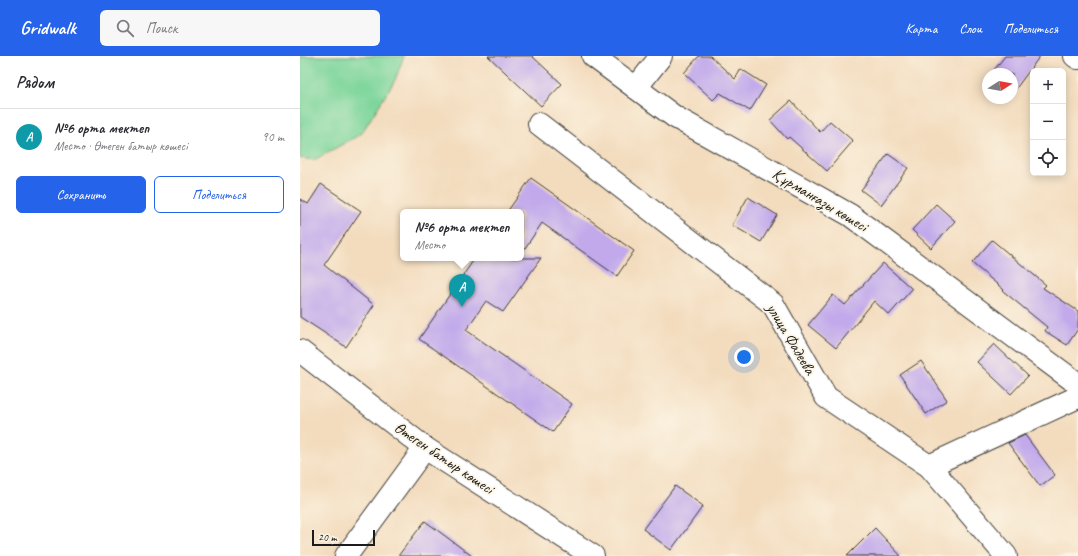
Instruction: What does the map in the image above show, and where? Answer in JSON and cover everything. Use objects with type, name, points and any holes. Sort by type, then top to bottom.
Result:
[{"type":"street","name":"Құрманғазы көшесі","points":[[593,56],[675,117],[850,215],[1078,384]]},
{"type":"street","points":[[636,88],[661,56]]},
{"type":"street","name":"улица Фадеева","points":[[539,124],[773,304],[826,397],[929,466],[1006,556]]},
{"type":"street","name":"Өтеген батыр көшесі","points":[[300,351],[425,448],[593,556]]},
{"type":"street","points":[[929,466],[1078,397]]},
{"type":"street","points":[[346,556],[425,448]]},
{"type":"green space","points":[[300,56],[404,56],[395,80],[361,134],[314,160],[300,158]]},
{"type":"building","points":[[488,56],[532,56],[562,84],[541,106]]},
{"type":"building","points":[[699,56],[710,56],[735,79],[741,69],[766,85],[750,111],[720,93],[713,100],[684,73]]},
{"type":"building","points":[[1005,56],[1040,56],[1018,86],[1018,68],[996,68]]},
{"type":"building","points":[[791,101],[820,132],[830,121],[853,141],[827,171],[789,137],[787,139],[770,120]]},
{"type":"building","points":[[888,154],[908,168],[881,205],[861,190]]},
{"type":"building","points":[[531,178],[634,251],[617,276],[542,223],[524,250],[524,209],[509,209]]},
{"type":"building","points":[[321,184],[361,211],[324,265],[374,305],[346,347],[300,317],[300,199],[308,204]]},
{"type":"building","points":[[748,197],[777,215],[761,242],[732,225]]},
{"type":"building","points":[[936,204],[955,221],[931,248],[912,230]]},
{"type":"building","points":[[992,240],[1046,285],[1043,288],[1078,311],[1078,329],[1067,345],[1045,331],[1047,327],[972,263]]},
{"type":"building","points":[[524,258],[541,258],[503,312],[486,301],[466,330],[572,404],[553,432],[419,339],[473,261],[524,261]]},
{"type":"building","points":[[883,263],[912,289],[889,315],[874,301],[836,348],[808,325],[833,295],[845,305]]},
{"type":"building","points":[[994,344],[1028,376],[1011,394],[977,362]]},
{"type":"building","points":[[921,361],[947,400],[926,414],[900,375]]},
{"type":"building","points":[[1025,435],[1055,475],[1040,486],[1008,443]]},
{"type":"building","points":[[675,486],[703,506],[671,550],[643,529]]},
{"type":"building","points":[[425,521],[472,556],[398,556]]},
{"type":"building","points":[[875,528],[901,556],[847,556]]},
{"type":"place","name":"№6 орта мектеп","points":[[462,307]]}]
